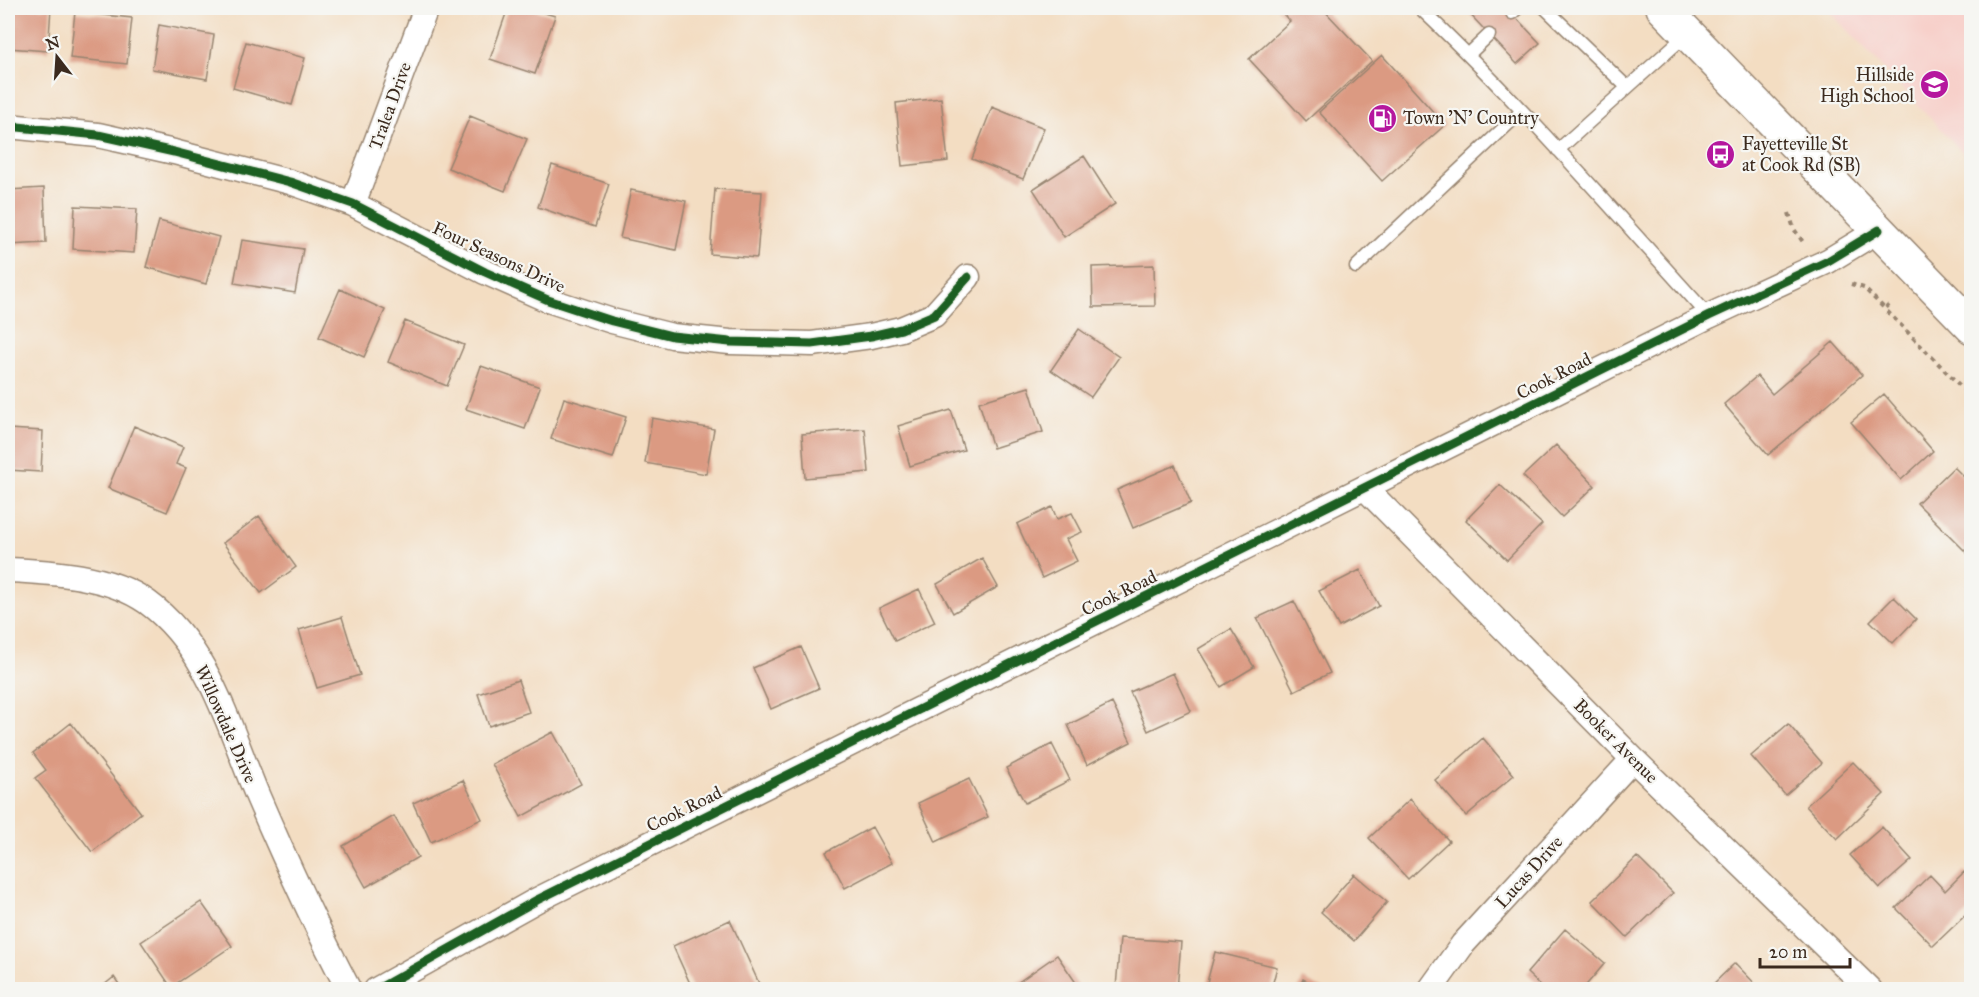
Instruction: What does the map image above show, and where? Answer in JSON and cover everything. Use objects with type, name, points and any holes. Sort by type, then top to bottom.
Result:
[{"type":"main road","points":[[1663,8],[1971,327]]},
{"type":"street","name":"Tralea Drive","points":[[352,204],[426,8]]},
{"type":"street","name":"Four Seasons Drive","points":[[8,126],[98,135],[290,182],[352,204],[485,272],[548,300],[612,321],[672,336],[730,342],[812,344],[871,336],[901,329],[934,315],[968,277]]},
{"type":"street","name":"Cook Road","points":[[376,990],[537,900],[1366,489],[1709,316],[1828,261],[1879,230]]},
{"type":"street","name":"Booker Avenue","points":[[1366,489],[1633,759],[1870,990]]},
{"type":"street","name":"Willowdale Drive","points":[[8,570],[44,572],[90,579],[126,591],[147,602],[178,632],[209,676],[258,797],[328,950],[349,990]]},
{"type":"street","name":"Lucas Drive","points":[[1430,990],[1463,944],[1633,759]]},
{"type":"lane","points":[[1545,8],[1628,87]]},
{"type":"lane","points":[[1423,9],[1469,54],[1709,316]]},
{"type":"lane","points":[[1558,150],[1688,33]]},
{"type":"lane","points":[[1469,54],[1489,35]]},
{"type":"lane","points":[[1356,267],[1522,111]]},
{"type":"path","points":[[1789,213],[1794,230],[1803,242]]},
{"type":"path","points":[[1851,284],[1864,288],[1971,398]]},
{"type":"path","points":[[1885,309],[1889,305]]},
{"type":"shaded area","name":"Hillside High School","points":[[1826,8],[1971,8],[1971,161]]},
{"type":"building","points":[[8,8],[51,8],[48,51],[8,48]]},
{"type":"building","points":[[508,8],[528,8],[555,16],[535,74],[490,59]]},
{"type":"building","points":[[1277,8],[1322,8],[1372,61],[1306,121],[1249,59],[1290,21]]},
{"type":"building","points":[[1464,8],[1507,8],[1540,43],[1517,64]]},
{"type":"building","points":[[75,12],[132,18],[127,64],[70,58]]},
{"type":"building","points":[[159,25],[214,35],[207,79],[152,69]]},
{"type":"building","points":[[246,42],[305,58],[292,105],[233,88]]},
{"type":"building","name":"Town 'N' Country","points":[[1382,55],[1445,125],[1382,181],[1319,112]]},
{"type":"building","points":[[941,98],[948,161],[902,166],[896,103]]},
{"type":"building","points":[[992,107],[1044,128],[1023,179],[972,159]]},
{"type":"building","points":[[470,116],[527,139],[505,191],[448,168]]},
{"type":"building","points":[[1084,156],[1115,204],[1064,237],[1033,189]]},
{"type":"building","points":[[552,165],[609,184],[595,227],[538,207]]},
{"type":"building","points":[[44,188],[46,243],[8,245],[8,190]]},
{"type":"building","points":[[715,189],[762,192],[757,258],[710,254]]},
{"type":"building","points":[[631,190],[686,201],[676,250],[620,238]]},
{"type":"building","points":[[75,206],[137,209],[134,253],[73,249]]},
{"type":"building","points":[[159,221],[219,237],[206,284],[146,267]]},
{"type":"building","points":[[242,240],[303,249],[295,293],[234,283]]},
{"type":"building","points":[[1154,265],[1155,306],[1093,307],[1092,267]]},
{"type":"building","points":[[340,289],[385,310],[364,357],[319,337]]},
{"type":"building","points":[[405,321],[464,345],[447,386],[388,362]]},
{"type":"building","points":[[1079,329],[1119,357],[1091,397],[1051,370]]},
{"type":"building","points":[[1833,342],[1862,375],[1768,455],[1724,404],[1757,376],[1772,394]]},
{"type":"building","points":[[481,366],[540,387],[525,429],[466,409]]},
{"type":"building","points":[[1029,387],[1043,432],[993,448],[979,402]]},
{"type":"building","points":[[1884,394],[1933,451],[1901,480],[1851,422]]},
{"type":"building","points":[[564,398],[626,417],[613,458],[551,439]]},
{"type":"building","points":[[951,410],[964,450],[910,466],[898,426]]},
{"type":"building","points":[[652,418],[714,429],[706,474],[645,463]]},
{"type":"building","points":[[134,426],[183,447],[176,464],[186,468],[167,512],[108,488]]},
{"type":"building","points":[[8,429],[43,431],[41,472],[8,470]]},
{"type":"building","points":[[865,429],[869,472],[805,478],[802,434]]},
{"type":"building","points":[[1556,445],[1595,486],[1562,517],[1523,476]]},
{"type":"building","points":[[1175,465],[1191,503],[1133,528],[1117,490]]},
{"type":"building","points":[[1954,467],[1972,485],[1972,558],[1917,503]]},
{"type":"building","points":[[1500,485],[1542,524],[1507,560],[1466,520]]},
{"type":"building","points":[[1052,507],[1057,519],[1072,513],[1082,532],[1066,539],[1077,561],[1042,578],[1017,524]]},
{"type":"building","points":[[259,516],[296,567],[261,593],[223,543]]},
{"type":"building","points":[[982,558],[998,587],[953,613],[937,584]]},
{"type":"building","points":[[1360,570],[1379,606],[1339,627],[1319,591]]},
{"type":"building","points":[[919,589],[935,622],[895,641],[879,608]]},
{"type":"building","points":[[1894,597],[1916,619],[1893,643],[1870,621]]},
{"type":"building","points":[[1294,601],[1330,673],[1294,691],[1257,618]]},
{"type":"building","points":[[342,617],[360,675],[317,688],[299,630]]},
{"type":"building","points":[[1231,629],[1254,667],[1221,687],[1198,649]]},
{"type":"building","points":[[801,647],[819,688],[771,709],[753,668]]},
{"type":"building","points":[[1173,673],[1191,711],[1148,731],[1130,692]]},
{"type":"building","points":[[518,680],[529,712],[489,726],[478,694]]},
{"type":"building","points":[[1112,703],[1131,742],[1087,765],[1068,725]]},
{"type":"building","points":[[71,723],[141,813],[92,852],[35,778],[46,770],[33,753]]},
{"type":"building","points":[[1788,724],[1822,763],[1785,795],[1751,756]]},
{"type":"building","points":[[553,732],[581,784],[521,817],[492,764]]},
{"type":"building","points":[[1483,738],[1514,775],[1466,816],[1435,780]]},
{"type":"building","points":[[1052,744],[1070,780],[1025,803],[1006,768]]},
{"type":"building","points":[[1853,762],[1884,794],[1837,839],[1806,806]]},
{"type":"building","points":[[969,779],[988,817],[936,842],[918,803]]},
{"type":"building","points":[[463,780],[482,819],[431,842],[413,803]]},
{"type":"building","points":[[1410,799],[1449,841],[1408,879],[1369,838]]},
{"type":"building","points":[[394,816],[418,857],[366,887],[343,846]]},
{"type":"building","points":[[872,827],[892,863],[845,888],[826,852]]},
{"type":"building","points":[[1882,827],[1912,860],[1880,888],[1850,855]]},
{"type":"building","points":[[1637,857],[1673,893],[1627,937],[1592,901]]},
{"type":"building","points":[[1964,872],[1972,880],[1972,909],[1933,946],[1896,908],[1930,875],[1945,891]]},
{"type":"building","points":[[1354,874],[1387,902],[1354,941],[1321,912]]},
{"type":"building","points":[[201,902],[232,946],[171,987],[141,942]]},
{"type":"building","points":[[730,920],[762,990],[693,990],[673,946]]},
{"type":"building","points":[[1565,929],[1605,963],[1582,990],[1545,990],[1527,973]]},
{"type":"building","points":[[1120,938],[1181,942],[1177,990],[1116,988]]},
{"type":"building","points":[[1215,952],[1277,967],[1271,990],[1205,990]]},
{"type":"building","points":[[1057,955],[1081,990],[1007,990]]},
{"type":"building","points":[[1735,963],[1761,990],[1707,990]]},
{"type":"building","points":[[114,977],[123,990],[98,990]]},
{"type":"building","points":[[1303,979],[1325,990],[1298,990]]},
{"type":"cycle path","points":[[8,126],[98,135],[290,182],[353,204],[485,272],[548,300],[612,321],[672,336],[730,342],[812,344],[871,336],[901,329],[934,315],[968,277]]},
{"type":"cycle path","points":[[376,990],[537,900],[1709,316],[1828,261],[1879,230]]},
{"type":"place","name":"Hillside High School","points":[[1935,85]]},
{"type":"place","name":"Town 'N' Country","points":[[1382,118]]},
{"type":"place","name":"Fayetteville St at Cook Rd (SB)","points":[[1721,154]]}]
